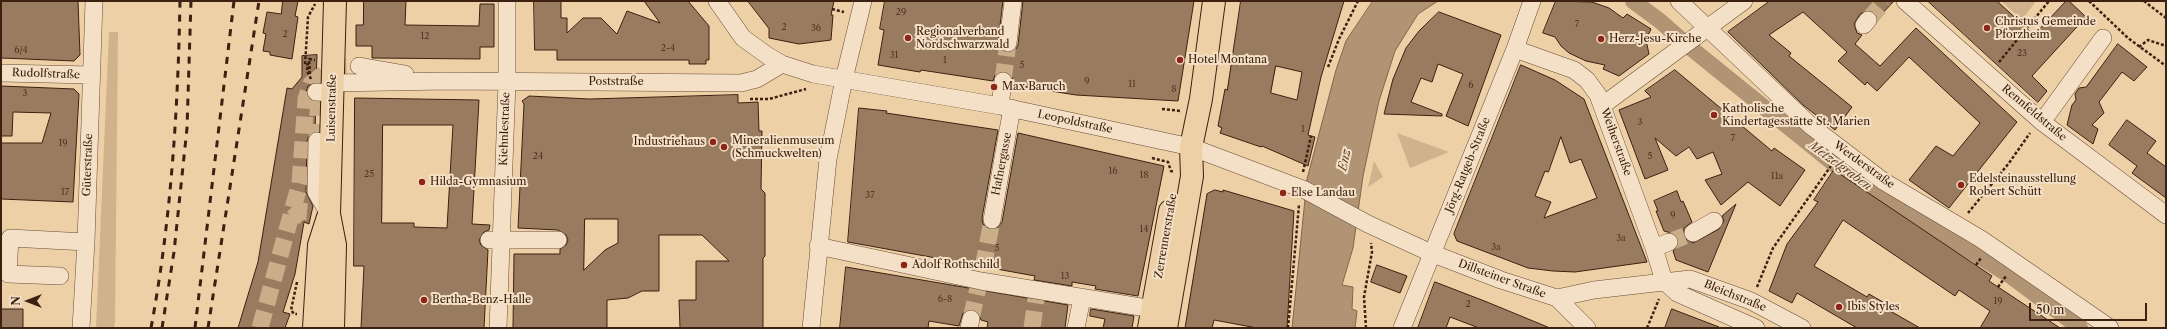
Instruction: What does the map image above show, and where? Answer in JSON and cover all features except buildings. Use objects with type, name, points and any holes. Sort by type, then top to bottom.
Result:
[{"type":"main road","name":"Luisenstraße","points":[[314,328],[327,89],[334,1]]},
{"type":"main road","name":"Zerrennerstraße","points":[[1166,328],[1192,176],[1191,147],[1201,99],[1214,1]]},
{"type":"main road","name":"Zerrennerstraße","points":[[1151,319],[1178,173],[1191,147]]},
{"type":"main road","name":"Luisenstraße","points":[[320,213],[334,245],[333,328]]},
{"type":"street","name":"Güterstraße","points":[[81,328],[86,242],[94,1]]},
{"type":"street","name":"Kiehnlestraße","points":[[498,328],[495,240],[507,82],[507,1]]},
{"type":"street","name":"Leopoldstraße","points":[[717,1],[743,38],[782,64],[813,74],[844,78],[1006,107],[1191,147],[1303,190],[1362,221]]},
{"type":"street","points":[[811,328],[818,246],[828,159],[844,78],[863,1]]},
{"type":"street","points":[[1008,43],[1013,1]]},
{"type":"street","name":"Jörg-Ratgeb-Straße","points":[[1402,328],[1431,253],[1444,226],[1515,49],[1532,1]]},
{"type":"street","name":"Werderstraße","points":[[1678,1],[1702,32],[1811,126],[1883,181],[2009,258],[2110,328]]},
{"type":"street","points":[[1603,105],[1744,1]]},
{"type":"street","name":"Rennfeldstraße","points":[[1907,2],[2041,121],[2166,215]]},
{"type":"street","points":[[2041,121],[2103,38]]},
{"type":"street","name":"Weiherstraße","points":[[1515,49],[1574,70],[1587,80],[1598,95],[1662,245],[1664,281]]},
{"type":"street","name":"Poststraße","points":[[327,89],[445,81],[743,91],[756,79],[782,64]]},
{"type":"street","name":"Poststraße","points":[[359,66],[445,81]]},
{"type":"street","name":"Rudolfstraße","points":[[1,73],[91,75]]},
{"type":"street","name":"Hafnergasse","points":[[992,220],[1006,107],[1003,81]]},
{"type":"street","points":[[317,141],[316,192],[320,213]]},
{"type":"street","points":[[1362,221],[1431,253]]},
{"type":"street","points":[[1693,232],[1714,221]]},
{"type":"street","points":[[60,276],[8,274],[10,238],[86,242]]},
{"type":"street","points":[[495,240],[558,240]]},
{"type":"street","points":[[818,246],[981,279],[1037,295],[1082,298],[1151,319]]},
{"type":"street","name":"Dillsteiner Straße","points":[[1431,253],[1501,280],[1557,298],[1587,328]]},
{"type":"street","name":"Bleichstraße","points":[[1557,298],[1594,290],[1690,279],[1716,287],[1751,301],[1794,324]]},
{"type":"street","name":"Bleichstraße","points":[[1664,281],[1677,292],[1756,328]]},
{"type":"street","points":[[1076,328],[1082,298]]},
{"type":"path","points":[[307,71],[308,64],[305,64],[308,17],[316,1]]},
{"type":"path","points":[[1328,67],[1339,39],[1358,1]]},
{"type":"path","points":[[1988,73],[1999,62],[2049,1]]},
{"type":"path","points":[[2089,1],[2139,47],[2166,66]]},
{"type":"path","points":[[2144,1],[2166,18]]},
{"type":"path","points":[[2139,47],[2148,40],[2166,46]]},
{"type":"path","points":[[743,91],[769,99],[814,87]]},
{"type":"path","points":[[1958,226],[2041,121]]},
{"type":"path","points":[[1304,164],[1311,136]]},
{"type":"path","points":[[1751,301],[1773,248],[1826,173]]},
{"type":"path","points":[[1997,177],[2016,186]]},
{"type":"path","points":[[1288,328],[1303,190]]},
{"type":"path","points":[[1362,221],[1372,252],[1364,297],[1366,328]]},
{"type":"path","points":[[1647,328],[1662,291],[1664,281]]},
{"type":"shaded area","points":[[2001,1],[2036,1],[2022,20]]},
{"type":"shaded area","points":[[109,32],[118,32],[115,322],[114,328],[96,328]]},
{"type":"shaded area","points":[[1397,133],[1449,152],[1410,168]]},
{"type":"shaded area","points":[[1374,161],[1383,177],[1368,187]]},
{"type":"water","name":"Enz","points":[[1373,1],[1438,1],[1418,14],[1395,51],[1379,101],[1363,176],[1353,248],[1342,285],[1353,287],[1352,309],[1357,311],[1355,328],[1292,328],[1307,179],[1336,70],[1346,41]]},
{"type":"waterway","name":"Metzelgraben","points":[[1633,1],[1660,21],[1692,49],[1849,176],[2012,277],[2080,328]]},
{"type":"tunnel","points":[[1868,20],[1885,1]]},
{"type":"tunnel","points":[[1003,81],[1008,43]]},
{"type":"tunnel","points":[[317,141],[319,88],[325,73],[339,67],[359,66]]},
{"type":"tunnel","points":[[260,328],[300,183],[306,99],[311,84],[325,73]]},
{"type":"tunnel","points":[[293,218],[300,211],[311,212]]},
{"type":"tunnel","points":[[983,268],[992,220]]},
{"type":"tunnel","points":[[1669,242],[1693,233]]},
{"type":"tunnel","points":[[971,319],[978,288]]},
{"type":"tunnel","points":[[1032,328],[1036,299]]},
{"type":"railway","points":[[151,328],[164,247],[172,165],[180,1]]},
{"type":"railway","points":[[162,328],[174,252],[187,128],[191,1]]},
{"type":"railway","points":[[195,328],[234,1]]},
{"type":"railway","points":[[208,328],[259,1]]},
{"type":"place","name":"Christus Gemeinde Pforzheim","points":[[1987,28]]},
{"type":"place","name":"Regionalverband Nordschwarzwald","points":[[908,38]]},
{"type":"place","name":"Herz-Jesu-Kirche","points":[[1601,39]]},
{"type":"place","name":"Hotel Montana","points":[[1180,60]]},
{"type":"place","name":"Max Baruch","points":[[994,87]]},
{"type":"place","name":"Katholische Kindertagesstätte St. Marien","points":[[1714,115]]},
{"type":"place","name":"Industriehaus","points":[[713,142]]},
{"type":"place","name":"Mineralienmuseum (Schmuckwelten)","points":[[724,147]]},
{"type":"place","name":"Hilda-Gymnasium","points":[[422,182]]},
{"type":"place","name":"Edelsteinausstellung Robert Schütt","points":[[1961,185]]},
{"type":"place","name":"Else Landau","points":[[1283,193]]},
{"type":"place","name":"Adolf Rothschild","points":[[904,265]]},
{"type":"place","name":"Bertha-Benz-Halle","points":[[424,300]]},
{"type":"place","name":"Ibis Styles","points":[[1839,307]]}]
